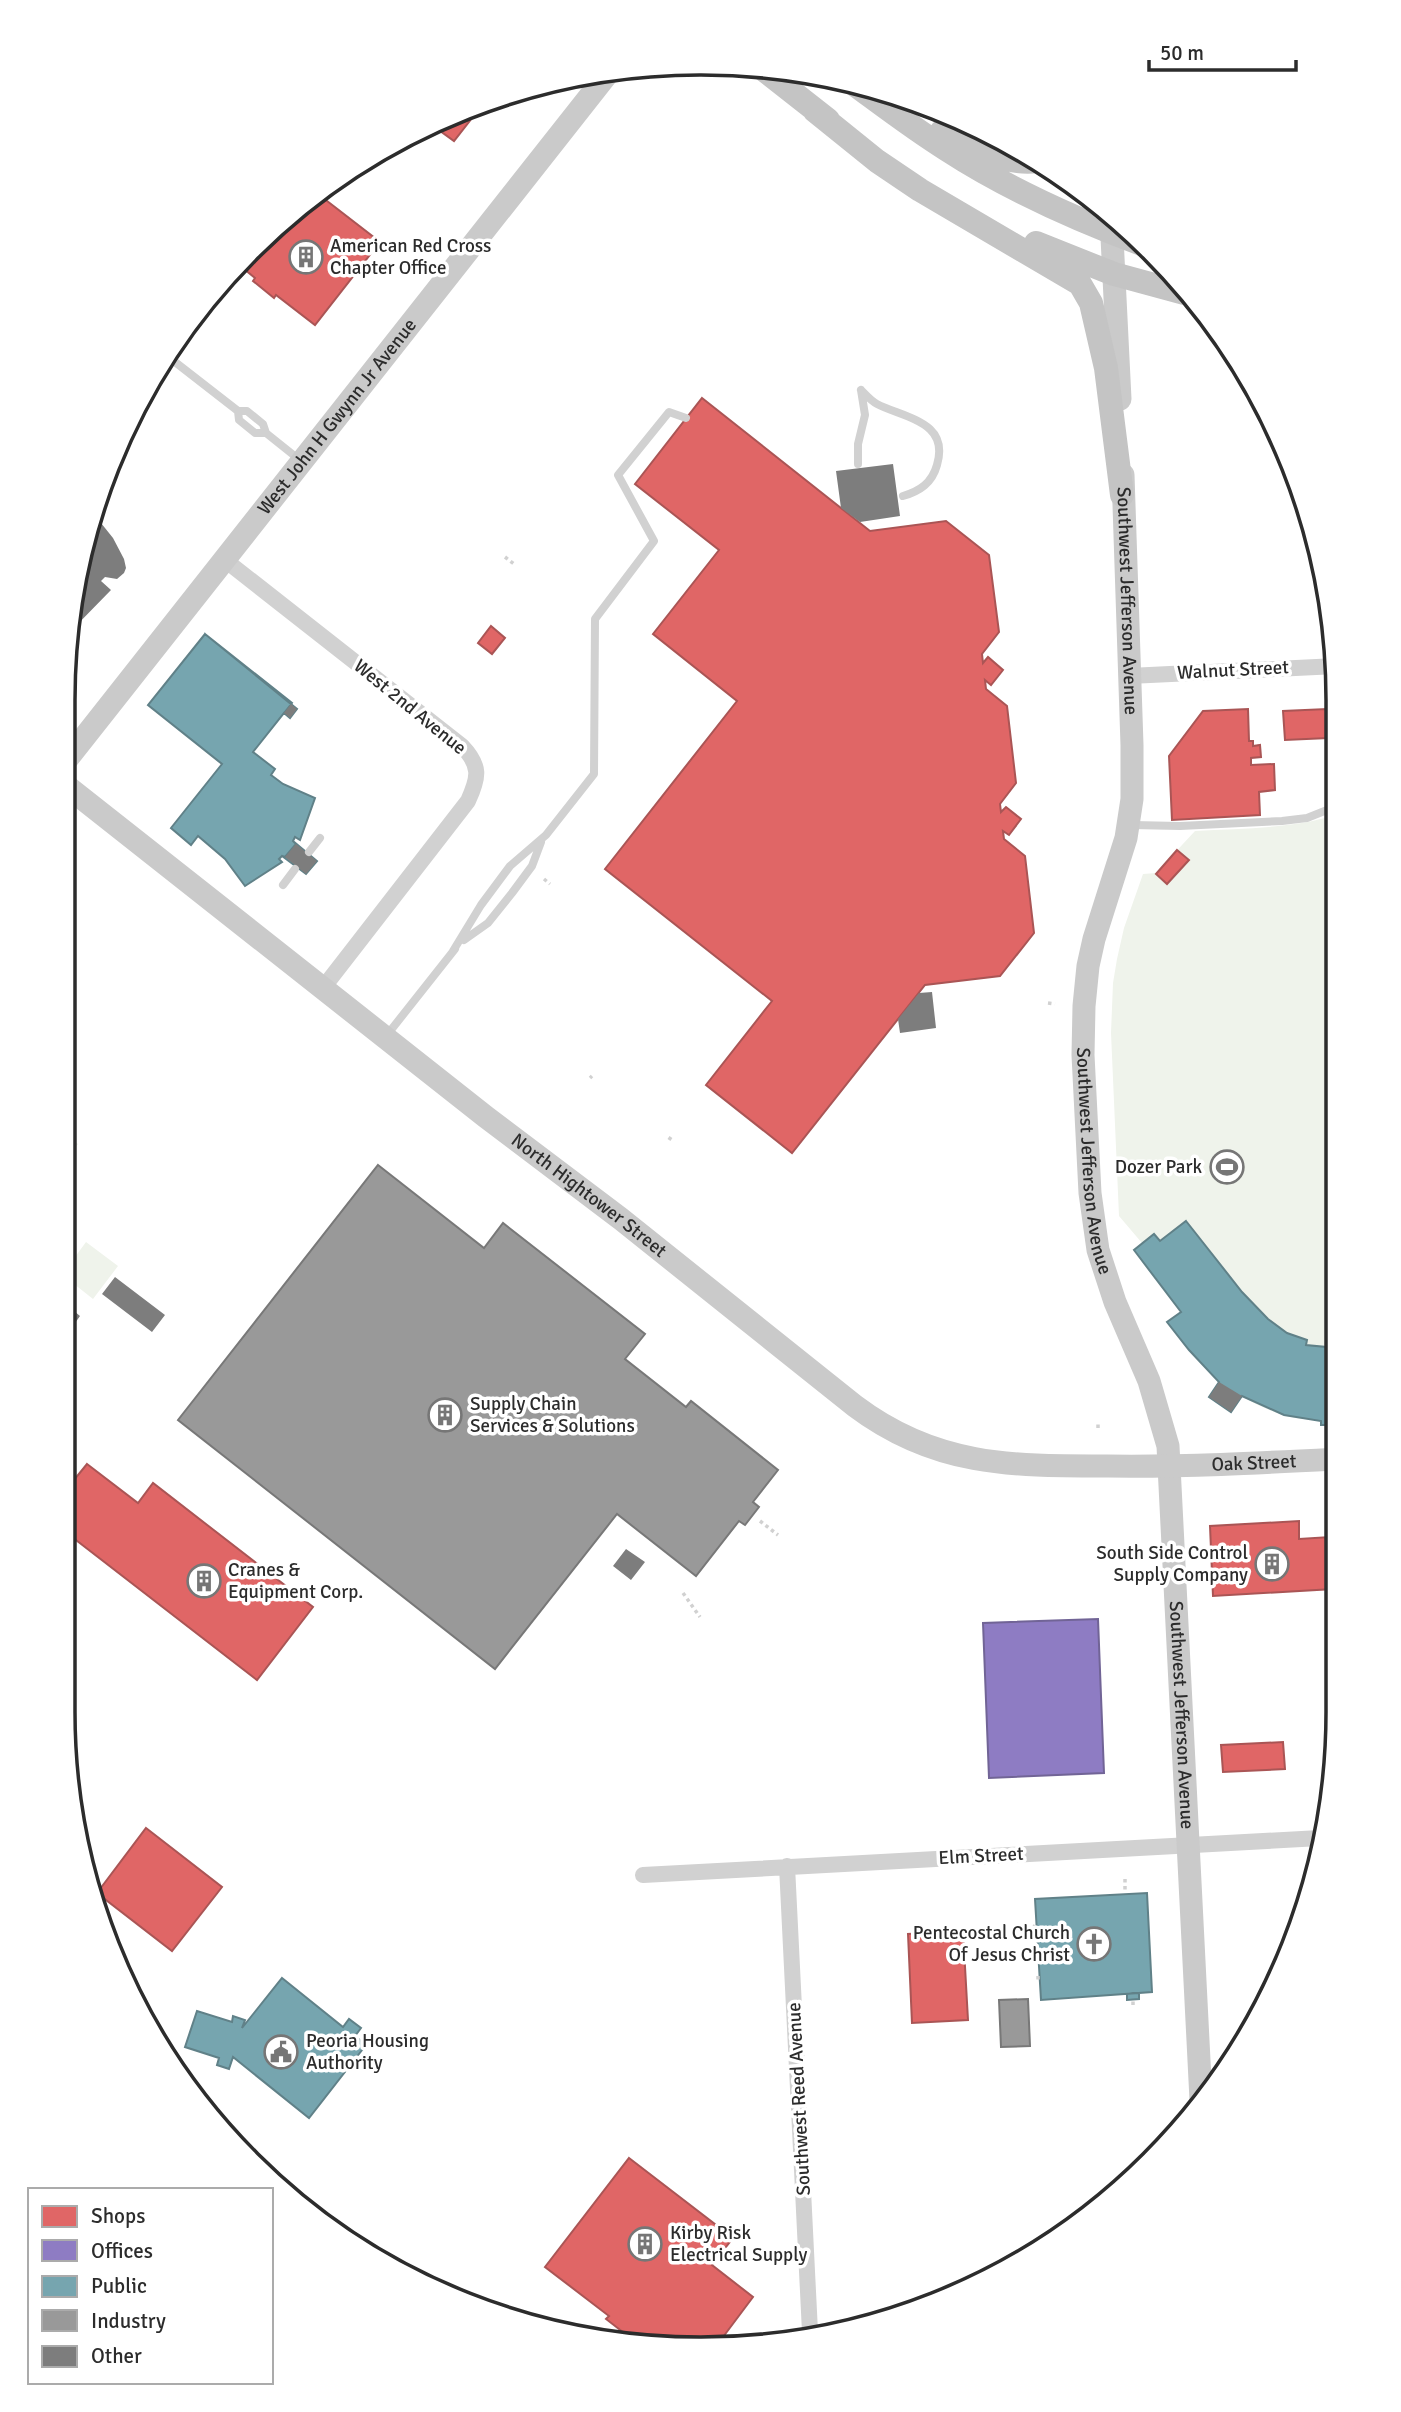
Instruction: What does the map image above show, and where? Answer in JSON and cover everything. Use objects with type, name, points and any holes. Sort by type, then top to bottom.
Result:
[{"type":"main road","points":[[777,81],[877,161],[920,190],[1080,284],[1091,303],[1106,368],[1122,495]]},
{"type":"main road","points":[[878,102],[974,166],[1043,204],[1104,222]]},
{"type":"main road","points":[[815,111],[881,159],[974,213],[1060,253],[1114,274],[1173,290]]},
{"type":"main road","points":[[909,111],[966,143],[1013,159]]},
{"type":"street","name":"West John H Gwynn Jr Avenue","points":[[75,749],[600,84]]},
{"type":"street","name":"Southwest Jefferson Avenue","points":[[1112,229],[1133,762],[1129,824],[1094,939],[1085,993],[1083,1055],[1093,1222],[1102,1265],[1115,1302],[1140,1357],[1162,1418],[1168,1446],[1200,2087]]},
{"type":"street","name":"West 2nd Avenue","points":[[225,560],[462,746],[477,767],[476,783],[468,800],[323,988]]},
{"type":"street","name":"Walnut Street","points":[[1129,676],[1324,667]]},
{"type":"street","name":"North Hightower Street","points":[[75,793],[881,1424],[933,1448],[988,1462],[1027,1466],[1170,1467]]},
{"type":"street","name":"Oak Street","points":[[1170,1467],[1326,1460]]},
{"type":"street","name":"Elm Street","points":[[643,1875],[1313,1838]]},
{"type":"street","name":"Southwest Reed Avenue","points":[[787,1866],[810,2327]]},
{"type":"lane","points":[[175,362],[238,411],[239,420],[247,427],[256,433],[266,433],[303,462]]},
{"type":"lane","points":[[858,464],[858,444],[865,415],[861,390],[874,403],[912,416],[924,423],[933,433],[939,460],[935,473],[927,484],[916,492],[903,496]]},
{"type":"lane","points":[[453,951],[488,923],[512,893],[532,866],[537,849],[546,835],[594,774],[595,619],[654,541],[618,475],[669,412],[687,418]]},
{"type":"lane","points":[[1129,824],[1180,826],[1282,821],[1307,818],[1326,810]]},
{"type":"lane","points":[[385,1037],[453,951],[481,905],[510,866],[546,835]]},
{"type":"lane","points":[[309,852],[320,838]]},
{"type":"lane","points":[[283,885],[295,869]]},
{"type":"path","points":[[505,557],[514,564]]},
{"type":"path","points":[[544,879],[550,884]]},
{"type":"path","points":[[1048,1003],[1055,1004]]},
{"type":"path","points":[[760,1521],[778,1535]]},
{"type":"path","points":[[683,1593],[700,1617]]},
{"type":"path","points":[[1125,1879],[1125,1891]]},
{"type":"shaded area","name":"Dozer Park","points":[[1326,818],[1326,1425],[1321,1425],[1320,1421],[1288,1416],[1247,1399],[1204,1366],[1167,1322],[1181,1312],[1134,1250],[1142,1243],[1119,1216],[1111,1033],[1117,959],[1124,928],[1143,874],[1156,873],[1195,831]]},
{"type":"shaded area","points":[[86,1242],[118,1266],[93,1299],[75,1285],[75,1257]]},
{"type":"building: Shops","points":[[471,119],[454,141],[442,132]]},
{"type":"building: Shops","points":[[471,119],[454,141],[442,132]]},
{"type":"building: Shops","name":"American Red Cross Chapter Office","points":[[326,200],[380,242],[315,325],[276,295],[274,298],[253,281],[255,278],[246,271],[288,230]]},
{"type":"building: Shops","points":[[702,398],[870,531],[946,521],[989,555],[999,632],[982,654],[983,663],[988,657],[1003,670],[991,685],[985,680],[986,689],[1007,706],[1016,783],[1000,804],[1001,812],[1006,807],[1021,819],[1009,835],[1003,831],[1004,839],[1025,856],[1034,933],[1000,976],[925,985],[792,1153],[706,1085],[772,1001],[605,869],[737,701],[653,634],[719,550],[635,484]]},
{"type":"building: Shops","points":[[491,626],[505,638],[492,654],[478,643]]},
{"type":"building: Shops","points":[[1248,709],[1249,741],[1253,741],[1253,746],[1260,745],[1261,757],[1251,758],[1251,765],[1274,764],[1275,790],[1259,792],[1260,815],[1172,820],[1169,756],[1203,711]]},
{"type":"building: Shops","points":[[1326,709],[1326,738],[1285,740],[1283,711]]},
{"type":"building: Shops","points":[[1177,850],[1189,860],[1167,884],[1156,874]]},
{"type":"building: Shops","name":"Cranes & Equipment Corp.","points":[[87,1464],[138,1503],[153,1483],[313,1607],[257,1680],[75,1539],[75,1479]]},
{"type":"building: Shops","name":"South Side Control Supply Company","points":[[1299,1521],[1299,1539],[1326,1537],[1326,1589],[1213,1596],[1210,1526]]},
{"type":"building: Shops","points":[[1283,1742],[1285,1769],[1223,1772],[1221,1745]]},
{"type":"building: Shops","points":[[146,1828],[222,1887],[172,1951],[104,1899],[101,1888]]},
{"type":"building: Shops","points":[[963,1931],[968,2020],[912,2023],[908,1934]]},
{"type":"building: Shops","name":"Kirby Risk Electrical Supply","points":[[629,2158],[733,2238],[712,2265],[753,2297],[724,2336],[700,2337],[622,2331],[606,2319],[609,2316],[545,2267]]},
{"type":"building: Offices","points":[[1098,1619],[1104,1773],[989,1778],[983,1623]]},
{"type":"building: Public","points":[[205,634],[297,709],[290,718],[284,713],[253,752],[275,769],[271,775],[283,784],[315,798],[300,840],[295,837],[293,841],[317,861],[306,874],[282,856],[279,859],[282,862],[245,886],[225,859],[198,836],[191,845],[171,828],[222,764],[148,705]]},
{"type":"building: Public","points":[[205,634],[292,703],[253,752],[275,769],[271,775],[283,784],[315,798],[300,840],[295,837],[293,841],[296,844],[285,857],[279,859],[282,862],[245,886],[225,859],[198,836],[191,845],[171,828],[222,764],[148,705]]},
{"type":"building: Public","points":[[1186,1221],[1242,1292],[1268,1319],[1287,1333],[1307,1340],[1306,1345],[1326,1347],[1326,1425],[1321,1425],[1321,1421],[1284,1415],[1242,1396],[1231,1412],[1209,1397],[1219,1382],[1167,1322],[1181,1312],[1134,1250],[1154,1234],[1160,1241]]},
{"type":"building: Public","name":"Pentecostal Church Of Jesus Christ","points":[[1147,1893],[1152,1992],[1041,2000],[1035,1899]]},
{"type":"building: Public","name":"Peoria Housing Authority","points":[[282,1978],[343,2027],[349,2019],[361,2028],[355,2036],[366,2045],[309,2118],[233,2057],[229,2069],[217,2065],[219,2058],[185,2047],[197,2011],[232,2022],[233,2016],[245,2020],[242,2028]]},
{"type":"building: Public","points":[[1139,1993],[1139,1999],[1127,2000],[1127,1994]]},
{"type":"building: Industry","name":"Supply Chain Services & Solutions","points":[[378,1165],[484,1248],[503,1223],[645,1334],[625,1359],[686,1407],[691,1401],[778,1470],[753,1502],[759,1507],[745,1525],[739,1521],[696,1576],[617,1514],[495,1669],[178,1420]]},
{"type":"building: Industry","name":"Pentecostal Church Of Jesus Christ","points":[[1028,1999],[1030,2046],[1001,2047],[999,2000]]},
{"type":"building: Other","points":[[893,464],[900,516],[860,522],[841,508],[836,471]]},
{"type":"building: Other","points":[[101,523],[113,538],[126,568],[117,579],[105,577],[101,581],[111,590],[81,621],[87,579]]},
{"type":"building: Other","points":[[291,704],[297,709],[290,718],[284,713]]},
{"type":"building: Other","points":[[296,844],[317,861],[306,874],[285,857]]},
{"type":"building: Other","points":[[932,992],[936,1028],[900,1033],[898,1019],[919,993]]},
{"type":"building: Other","points":[[115,1277],[165,1315],[152,1332],[102,1294]]},
{"type":"building: Other","points":[[1219,1382],[1242,1396],[1231,1412],[1209,1397]]},
{"type":"building: Other","points":[[626,1549],[645,1562],[631,1580],[613,1566]]},
{"type":"place","name":"American Red Cross Chapter Office","points":[[306,257]]},
{"type":"place","name":"Dozer Park","points":[[1227,1167]]},
{"type":"place","name":"Supply Chain Services & Solutions","points":[[445,1415]]},
{"type":"place","name":"South Side Control Supply Company","points":[[1272,1564]]},
{"type":"place","name":"Cranes & Equipment Corp.","points":[[204,1581]]},
{"type":"place","name":"Pentecostal Church Of Jesus Christ","points":[[1094,1944]]},
{"type":"place","name":"Peoria Housing Authority","points":[[281,2052]]},
{"type":"place","name":"Kirby Risk Electrical Supply","points":[[645,2244]]}]
